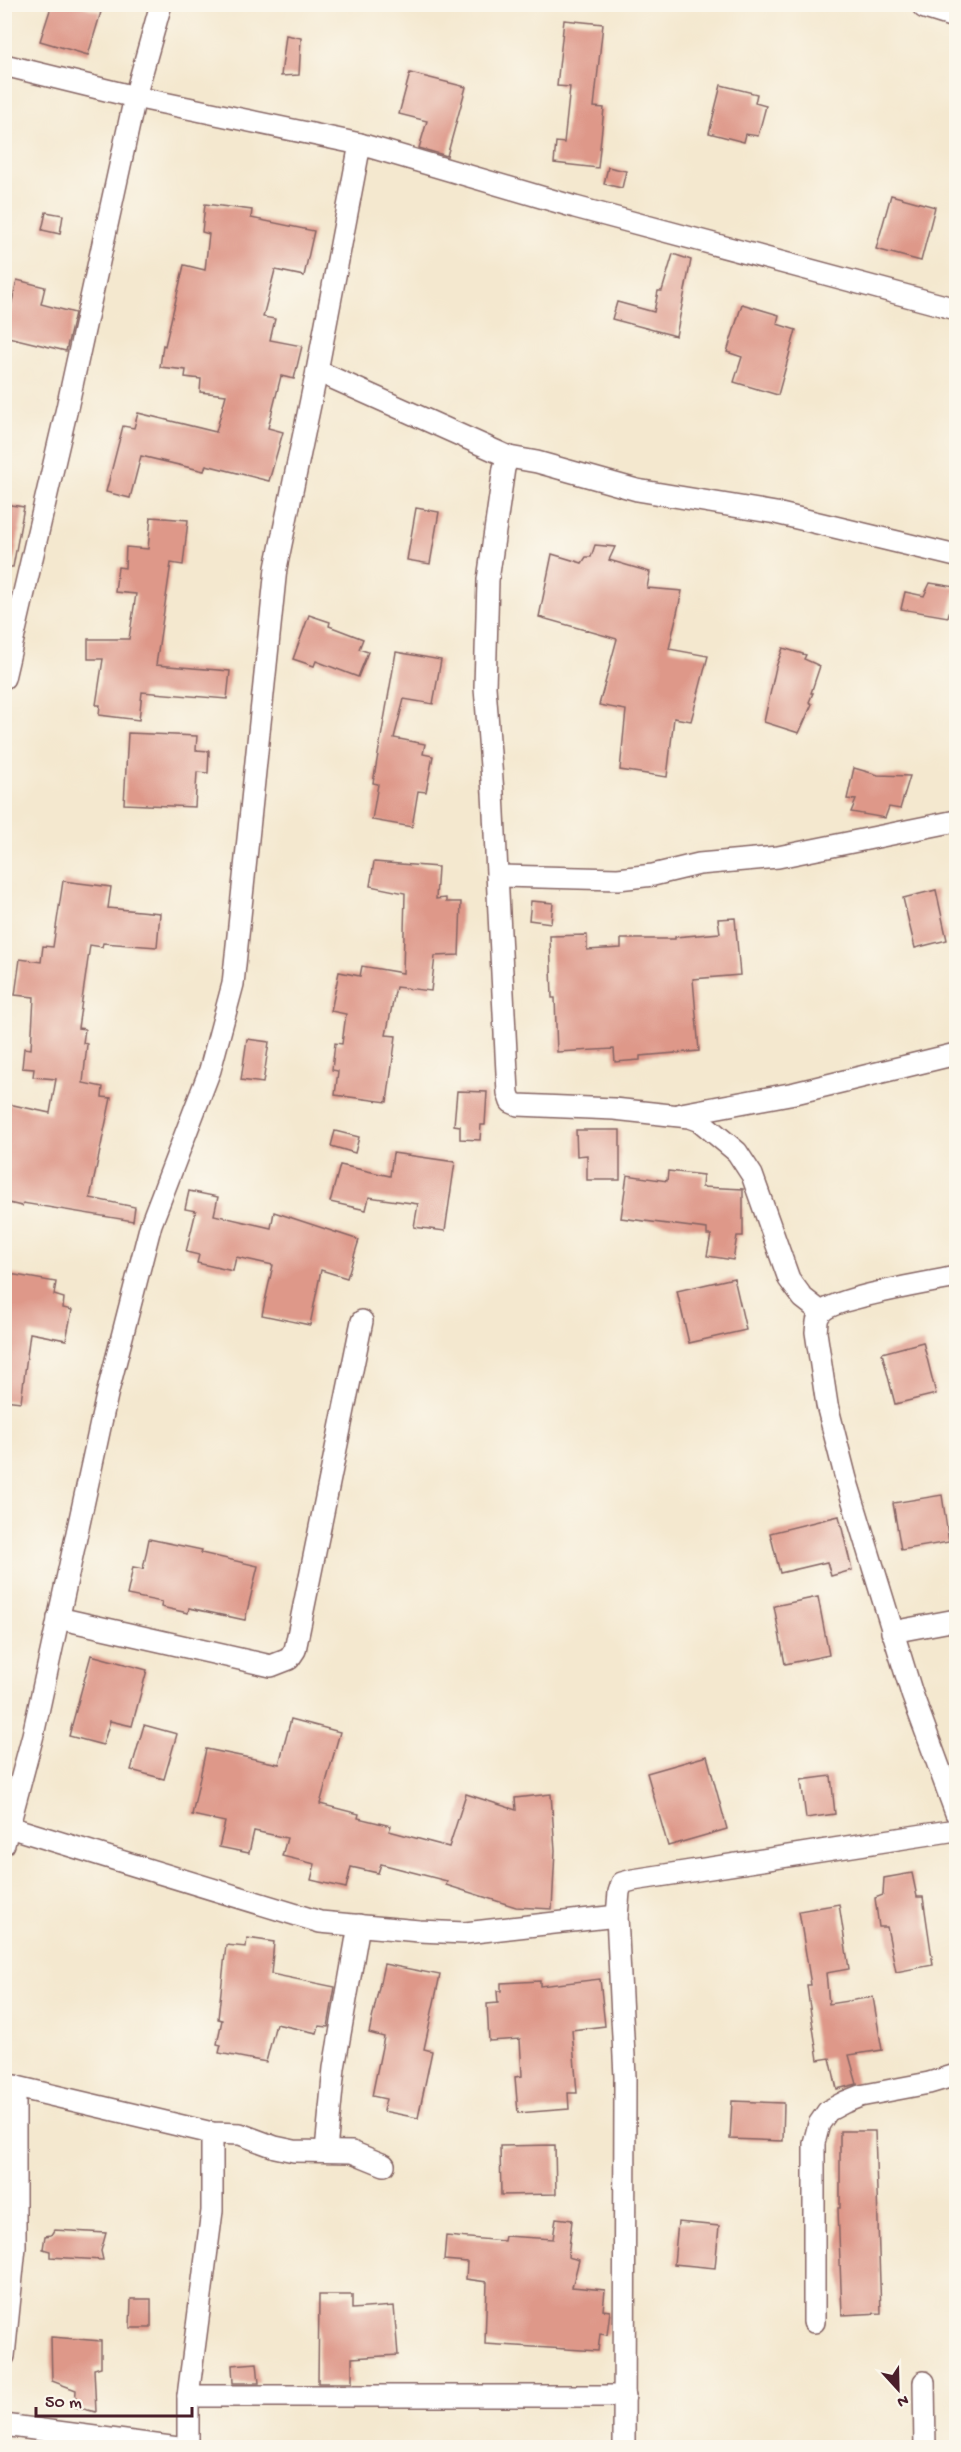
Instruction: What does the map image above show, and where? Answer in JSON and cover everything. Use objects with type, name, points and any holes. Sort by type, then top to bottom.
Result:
[{"type":"street","points":[[4,678],[67,408],[135,97],[161,4]]},
{"type":"street","points":[[927,4],[957,13]]},
{"type":"street","points":[[4,65],[135,97],[360,144],[575,207],[957,309]]},
{"type":"street","points":[[360,144],[317,371],[276,568],[233,984],[210,1070],[151,1224],[107,1395],[33,1735],[7,1835],[320,1922],[465,1933],[617,1916]]},
{"type":"street","points":[[317,371],[509,457],[537,462],[637,490],[776,513],[957,555]]},
{"type":"street","points":[[509,457],[504,468],[488,580],[485,687],[508,1093],[511,1102],[518,1105],[677,1114],[700,1120],[746,1163],[789,1279],[803,1298],[821,1312]]},
{"type":"street","points":[[497,876],[618,879],[653,875],[699,864],[778,857],[957,821]]},
{"type":"street","points":[[677,1114],[795,1093],[957,1054]]},
{"type":"street","points":[[957,1277],[838,1302],[821,1312],[817,1320],[816,1332],[827,1405],[846,1479],[912,1694],[957,1813]]},
{"type":"street","points":[[58,1618],[271,1666],[289,1659],[295,1650],[362,1321]]},
{"type":"street","points":[[892,1632],[957,1620]]},
{"type":"street","points":[[624,2448],[625,2084],[617,1916],[622,1883],[957,1830]]},
{"type":"street","points":[[326,2150],[334,2068],[359,1925]]},
{"type":"street","points":[[814,2322],[813,2143],[819,2124],[828,2111],[860,2096],[929,2083],[957,2075]]},
{"type":"street","points":[[4,2356],[15,2247],[10,2085],[213,2133],[240,2134],[294,2151],[352,2152],[384,2165]]},
{"type":"street","points":[[188,2448],[188,2396],[212,2211],[213,2133]]},
{"type":"street","points":[[924,2382],[925,2448]]},
{"type":"street","points":[[188,2396],[625,2396]]},
{"type":"street","points":[[4,2425],[178,2448]]},
{"type":"building","points":[[52,4],[75,4],[101,12],[88,55],[40,41]]},
{"type":"building","points":[[564,20],[603,24],[594,107],[604,108],[598,168],[554,163],[556,142],[564,143],[570,87],[557,86]]},
{"type":"building","points":[[286,35],[301,38],[299,75],[281,76]]},
{"type":"building","points":[[410,73],[466,87],[447,156],[419,148],[427,121],[399,114]]},
{"type":"building","points":[[721,85],[757,94],[755,103],[766,106],[758,136],[746,134],[744,142],[709,133]]},
{"type":"building","points":[[608,167],[626,171],[622,188],[604,184]]},
{"type":"building","points":[[891,195],[935,207],[921,261],[876,249]]},
{"type":"building","points":[[205,204],[252,210],[251,218],[314,231],[304,276],[275,270],[263,317],[275,319],[270,340],[302,346],[294,379],[281,376],[268,428],[283,432],[269,481],[206,465],[204,471],[141,456],[130,498],[106,492],[123,426],[134,428],[138,413],[216,432],[226,395],[200,392],[201,379],[185,377],[186,370],[160,367],[163,345],[165,346],[184,265],[205,270],[209,234],[202,232]]},
{"type":"building","points":[[46,212],[63,215],[60,234],[42,230]]},
{"type":"building","points":[[673,254],[691,260],[676,336],[612,319],[617,302],[654,312],[658,291],[662,291]]},
{"type":"building","points":[[17,280],[45,287],[41,304],[75,313],[66,351],[4,336]]},
{"type":"building","points":[[742,304],[779,315],[777,324],[796,330],[778,395],[734,382],[742,357],[727,352]]},
{"type":"building","points":[[4,504],[24,507],[13,567],[4,567]]},
{"type":"building","points":[[416,508],[439,512],[430,564],[407,560]]},
{"type":"building","points":[[151,517],[188,520],[183,565],[171,563],[156,665],[230,671],[227,699],[142,692],[139,720],[99,715],[100,705],[96,705],[103,659],[88,659],[88,639],[129,639],[136,594],[115,592],[118,567],[125,568],[126,547],[148,549]]},
{"type":"building","points":[[595,545],[615,547],[609,560],[650,572],[647,588],[682,591],[669,649],[708,656],[691,721],[674,718],[667,777],[620,770],[626,710],[599,705],[617,639],[539,617],[552,554],[582,563],[586,557],[591,557]]},
{"type":"building","points":[[930,583],[956,587],[948,617],[901,609],[905,592],[924,596]]},
{"type":"building","points":[[309,615],[330,622],[329,626],[363,639],[359,649],[368,652],[358,677],[316,661],[314,666],[293,659]]},
{"type":"building","points":[[783,648],[806,655],[804,659],[820,666],[809,702],[812,704],[799,733],[764,722],[776,667]]},
{"type":"building","points":[[396,652],[441,660],[433,704],[404,699],[394,738],[425,744],[423,754],[433,756],[426,792],[418,791],[412,827],[372,820],[378,784],[373,783]]},
{"type":"building","points":[[128,733],[197,736],[196,750],[209,751],[208,773],[197,772],[195,807],[124,804]]},
{"type":"building","points":[[854,768],[878,775],[910,776],[900,809],[889,807],[885,818],[851,812],[856,800],[847,799]]},
{"type":"building","points":[[374,862],[438,867],[436,899],[446,898],[446,902],[461,902],[459,955],[435,956],[431,991],[396,987],[386,1035],[396,1036],[387,1102],[335,1095],[338,1071],[332,1070],[335,1043],[342,1044],[346,1014],[331,1011],[339,972],[360,976],[362,966],[403,973],[405,893],[370,886]]},
{"type":"building","points":[[63,881],[111,887],[108,908],[160,913],[157,947],[103,943],[102,947],[90,945],[78,1028],[85,1029],[83,1043],[87,1044],[83,1083],[103,1087],[102,1097],[111,1098],[90,1198],[135,1207],[133,1221],[4,1202],[4,1103],[50,1113],[56,1079],[33,1077],[34,1069],[22,1068],[24,1048],[31,1049],[34,997],[15,995],[20,959],[41,962],[43,946],[53,947]]},
{"type":"building","points":[[936,890],[947,940],[915,948],[903,898]]},
{"type":"building","points":[[531,901],[553,903],[551,923],[529,920]]},
{"type":"building","points":[[735,918],[740,975],[693,979],[699,1051],[640,1056],[640,1060],[615,1062],[614,1049],[557,1052],[550,936],[587,935],[587,950],[621,948],[621,939],[675,939],[675,937],[720,933],[718,919]]},
{"type":"building","points":[[247,1039],[269,1042],[263,1083],[241,1080]]},
{"type":"building","points":[[457,1091],[487,1092],[485,1125],[481,1125],[480,1140],[460,1139],[460,1126],[454,1125]]},
{"type":"building","points":[[576,1130],[620,1130],[620,1180],[587,1180],[587,1155],[577,1156]]},
{"type":"building","points":[[335,1131],[359,1137],[355,1153],[331,1146]]},
{"type":"building","points":[[393,1153],[455,1162],[445,1231],[414,1227],[418,1204],[369,1197],[366,1210],[330,1202],[340,1165],[390,1176]]},
{"type":"building","points":[[668,1171],[703,1175],[702,1187],[743,1189],[743,1236],[737,1236],[733,1260],[707,1256],[711,1235],[707,1235],[707,1229],[621,1218],[627,1175],[667,1181]]},
{"type":"building","points":[[189,1191],[218,1197],[214,1215],[271,1228],[274,1212],[359,1240],[347,1278],[321,1270],[310,1325],[262,1315],[273,1265],[236,1257],[233,1271],[197,1263],[199,1255],[186,1252],[196,1211],[185,1209]]},
{"type":"building","points":[[4,1273],[56,1282],[54,1295],[64,1298],[63,1308],[72,1310],[66,1340],[30,1333],[21,1402],[4,1400]]},
{"type":"building","points":[[734,1278],[746,1330],[689,1343],[677,1291]]},
{"type":"building","points":[[923,1342],[936,1394],[895,1404],[882,1353]]},
{"type":"building","points":[[942,1495],[949,1542],[901,1550],[893,1503]]},
{"type":"building","points":[[839,1516],[852,1570],[831,1576],[827,1562],[780,1573],[770,1533]]},
{"type":"building","points":[[149,1539],[202,1550],[201,1553],[258,1566],[245,1620],[189,1608],[188,1613],[161,1607],[162,1602],[127,1595],[133,1567],[143,1569]]},
{"type":"building","points":[[818,1597],[829,1655],[785,1664],[774,1606]]},
{"type":"building","points":[[91,1655],[147,1670],[132,1726],[110,1721],[103,1745],[69,1736]]},
{"type":"building","points":[[291,1719],[340,1732],[320,1804],[359,1814],[358,1818],[391,1826],[389,1831],[449,1847],[466,1794],[516,1810],[515,1798],[551,1794],[555,1850],[552,1909],[516,1907],[446,1885],[447,1881],[381,1864],[378,1873],[351,1867],[346,1888],[311,1880],[315,1864],[282,1856],[287,1838],[254,1831],[249,1853],[219,1847],[225,1822],[192,1815],[206,1749],[279,1764]]},
{"type":"building","points":[[144,1725],[177,1734],[164,1779],[131,1770]]},
{"type":"building","points":[[707,1756],[727,1829],[668,1846],[647,1773]]},
{"type":"building","points":[[831,1776],[835,1814],[806,1818],[801,1780]]},
{"type":"building","points":[[912,1873],[917,1897],[923,1897],[933,1965],[896,1972],[887,1927],[879,1927],[875,1898],[883,1895],[884,1878]]},
{"type":"building","points":[[839,1904],[849,1969],[826,1973],[829,2004],[873,1997],[882,2050],[849,2055],[857,2084],[837,2089],[830,2058],[818,2060],[807,1985],[811,1985],[799,1911]]},
{"type":"building","points":[[247,1938],[274,1942],[271,1974],[335,1987],[328,2027],[319,2026],[317,2033],[276,2024],[266,2062],[219,2053],[221,2045],[217,2044],[222,2020],[218,2019],[226,1945],[246,1947]]},
{"type":"building","points":[[384,1964],[440,1975],[424,2049],[432,2051],[418,2118],[383,2111],[386,2099],[372,2096],[384,2037],[369,2033]]},
{"type":"building","points":[[600,1979],[605,2026],[572,2030],[577,2093],[568,2093],[569,2109],[518,2113],[515,2077],[522,2076],[520,2039],[489,2041],[487,2004],[498,2003],[497,1991],[501,1991],[501,1983],[540,1981],[540,1986]]},
{"type":"building","points":[[732,2101],[784,2103],[783,2141],[730,2139]]},
{"type":"building","points":[[840,2131],[875,2131],[881,2313],[842,2315],[838,2208],[840,2208]]},
{"type":"building","points":[[555,2145],[556,2194],[501,2195],[500,2146]]},
{"type":"building","points":[[556,2218],[572,2220],[568,2257],[579,2260],[572,2287],[605,2290],[603,2310],[610,2311],[607,2335],[600,2334],[598,2351],[485,2344],[487,2282],[466,2279],[467,2262],[444,2260],[446,2236],[504,2241],[505,2236],[553,2239]]},
{"type":"building","points":[[678,2222],[719,2226],[715,2268],[674,2264]]},
{"type":"building","points":[[54,2230],[106,2233],[101,2251],[103,2260],[50,2257],[50,2251],[43,2249],[45,2236],[51,2235]]},
{"type":"building","points":[[319,2295],[352,2295],[352,2309],[394,2306],[398,2355],[352,2358],[352,2383],[318,2383]]},
{"type":"building","points":[[131,2299],[151,2299],[151,2328],[130,2328]]},
{"type":"building","points":[[51,2337],[101,2341],[101,2367],[94,2369],[96,2412],[75,2407],[76,2390],[52,2381]]},
{"type":"building","points":[[257,2363],[259,2383],[233,2383],[232,2365]]}]
